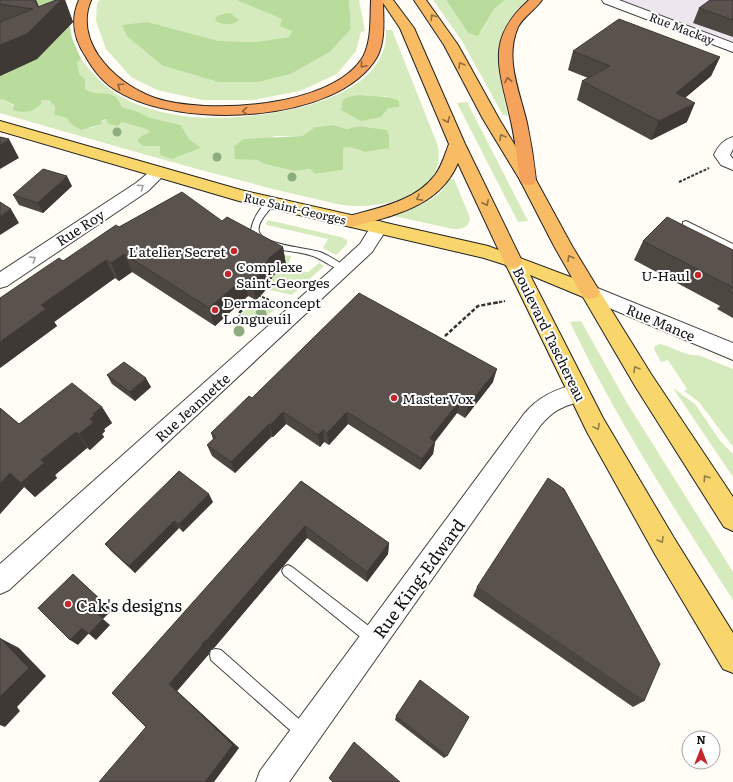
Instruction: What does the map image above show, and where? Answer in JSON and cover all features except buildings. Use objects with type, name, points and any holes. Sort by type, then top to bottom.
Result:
[{"type":"highway","points":[[85,0],[82,6],[80,19],[88,52],[117,84],[147,100],[169,106],[196,111],[224,112],[254,110],[284,105],[320,94],[347,80],[361,68],[374,49],[376,37],[377,0]]},
{"type":"highway","name":"Boulevard Taschereau","points":[[387,0],[407,28],[457,144],[513,261]]},
{"type":"highway","points":[[420,0],[444,35],[491,119],[528,180],[563,246],[590,292]]},
{"type":"highway","points":[[528,180],[518,117],[507,80],[505,57],[508,37],[514,24],[524,10],[536,0]]},
{"type":"highway","points":[[352,221],[406,204],[428,192],[444,174],[457,144]]},
{"type":"main road","name":"Rue Saint-Georges","points":[[0,126],[271,203],[473,248],[513,261],[590,292]]},
{"type":"main road","name":"Boulevard Taschereau","points":[[513,261],[599,431],[643,509],[733,659]]},
{"type":"main road","points":[[590,292],[643,380],[733,519]]},
{"type":"street","name":"Rue Mackay","points":[[608,0],[733,48]]},
{"type":"street","name":"Rue Roy","points":[[0,281],[142,187],[160,172]]},
{"type":"street","name":"Rue Jeannette","points":[[0,581],[344,269],[366,248],[379,227]]},
{"type":"street","name":"Rue Mance","points":[[590,292],[733,352]]},
{"type":"street","name":"Rue King-Edward","points":[[271,782],[538,412],[554,399],[579,393]]},
{"type":"lane","points":[[271,203],[255,226],[255,232],[260,238],[277,246],[304,250],[318,255],[344,269]]},
{"type":"lane","points":[[686,224],[733,247]]},
{"type":"lane","points":[[288,571],[374,639]]},
{"type":"lane","points":[[216,655],[305,734]]},
{"type":"path","points":[[679,182],[707,169],[729,155]]},
{"type":"path","points":[[256,328],[242,320],[239,315],[240,312],[259,295],[271,301]]},
{"type":"path","points":[[445,336],[478,306],[505,301]]},
{"type":"shaded area","points":[[620,0],[733,0],[733,43]]},
{"type":"green space","points":[[5,0],[56,0],[63,3],[69,21],[72,38],[81,59],[77,63],[80,75],[85,79],[85,89],[96,93],[111,94],[115,96],[122,107],[136,111],[151,118],[181,125],[189,139],[201,148],[172,159],[160,155],[160,146],[143,146],[137,141],[141,136],[150,132],[146,129],[122,122],[118,126],[108,124],[106,119],[101,121],[102,124],[81,130],[71,124],[67,118],[54,115],[55,106],[49,101],[41,100],[41,104],[28,112],[13,110],[14,105],[2,99],[0,100],[0,76],[37,59],[51,44],[42,14]]},
{"type":"green space","points":[[100,0],[236,0],[282,19],[292,31],[289,37],[255,42],[219,41],[148,22],[163,66],[218,82],[259,82],[291,74],[330,52],[351,29],[349,0],[359,0],[365,31],[361,32],[356,51],[337,74],[300,91],[253,100],[203,100],[157,90],[131,77],[106,49],[96,21],[97,3]]},
{"type":"green space","points":[[236,0],[349,0],[351,29],[330,52],[291,74],[259,82],[218,82],[163,66],[127,36],[122,25],[148,22],[219,41],[255,42],[289,37],[292,31],[280,26],[282,19]]},
{"type":"green space","points":[[433,0],[446,0],[468,33],[481,32],[495,8],[505,0],[527,0],[514,13],[505,27],[500,40],[498,54],[499,68],[508,116],[503,115],[462,41]]},
{"type":"green space","points":[[446,0],[505,0],[495,8],[478,36],[468,33]]},
{"type":"green space","points":[[230,13],[239,20],[227,24],[215,21],[217,16]]},
{"type":"green space","points":[[386,30],[392,30],[438,146],[438,162],[433,175],[425,185],[413,194],[384,204],[355,206],[336,204],[289,193],[182,165],[0,113],[0,100],[2,99],[14,106],[41,100],[46,101],[55,106],[54,115],[67,118],[71,124],[91,128],[102,124],[101,121],[107,119],[118,126],[122,122],[146,129],[150,132],[141,136],[137,141],[143,146],[160,146],[172,159],[201,148],[189,139],[181,125],[151,118],[136,111],[122,107],[115,96],[111,94],[96,93],[85,89],[85,79],[80,75],[77,63],[81,59],[112,91],[136,104],[157,111],[178,115],[216,118],[279,112],[311,104],[341,93],[365,77],[381,56]],"holes":[[[360,95],[378,97],[388,96],[341,109]],[[334,125],[346,129],[360,126],[386,130],[389,136],[365,152],[350,147],[343,148],[343,170],[315,174],[310,169],[294,171],[265,164],[257,160],[274,136],[302,136],[315,127]]]},
{"type":"green space","points":[[360,95],[394,99],[399,101],[399,107],[388,108],[381,117],[361,121],[341,110],[343,100],[348,97]]},
{"type":"green space","points":[[467,102],[528,221],[518,222],[457,103]]},
{"type":"green space","points":[[334,125],[346,129],[360,126],[387,130],[389,136],[389,148],[365,152],[350,147],[343,148],[343,170],[315,174],[310,169],[294,171],[265,164],[257,160],[235,159],[234,146],[244,139],[302,136],[315,127]]},
{"type":"green space","points":[[449,179],[454,179],[470,218],[467,226],[453,229],[394,216],[433,198],[440,192]]},
{"type":"green space","points":[[268,220],[341,237],[347,240],[347,244],[336,255],[323,248],[328,239],[267,225]]},
{"type":"green space","points":[[283,255],[291,256],[288,269],[308,272],[319,263],[324,266],[292,295],[265,289],[264,283]]},
{"type":"green space","points":[[261,298],[276,308],[256,326],[241,316],[243,312]]},
{"type":"green space","points":[[581,321],[627,403],[733,572],[733,600],[626,429],[570,322]]},
{"type":"green space","points":[[660,344],[691,355],[698,355],[733,369],[733,447],[699,402],[684,391],[687,389],[668,360],[661,362],[654,349],[655,346]]},
{"type":"green space","points":[[673,388],[695,404],[721,442],[733,454],[733,477]]},
{"type":"place","name":"L'atelier Secret","points":[[234,251]]},
{"type":"place","name":"Complexe Saint-Georges","points":[[228,274]]},
{"type":"place","name":"U-Haul","points":[[698,275]]},
{"type":"place","name":"Dermaconcept Longueuil","points":[[215,310]]},
{"type":"place","name":"MasterVox","points":[[394,398]]},
{"type":"place","name":"Cak's designs","points":[[68,604]]}]
